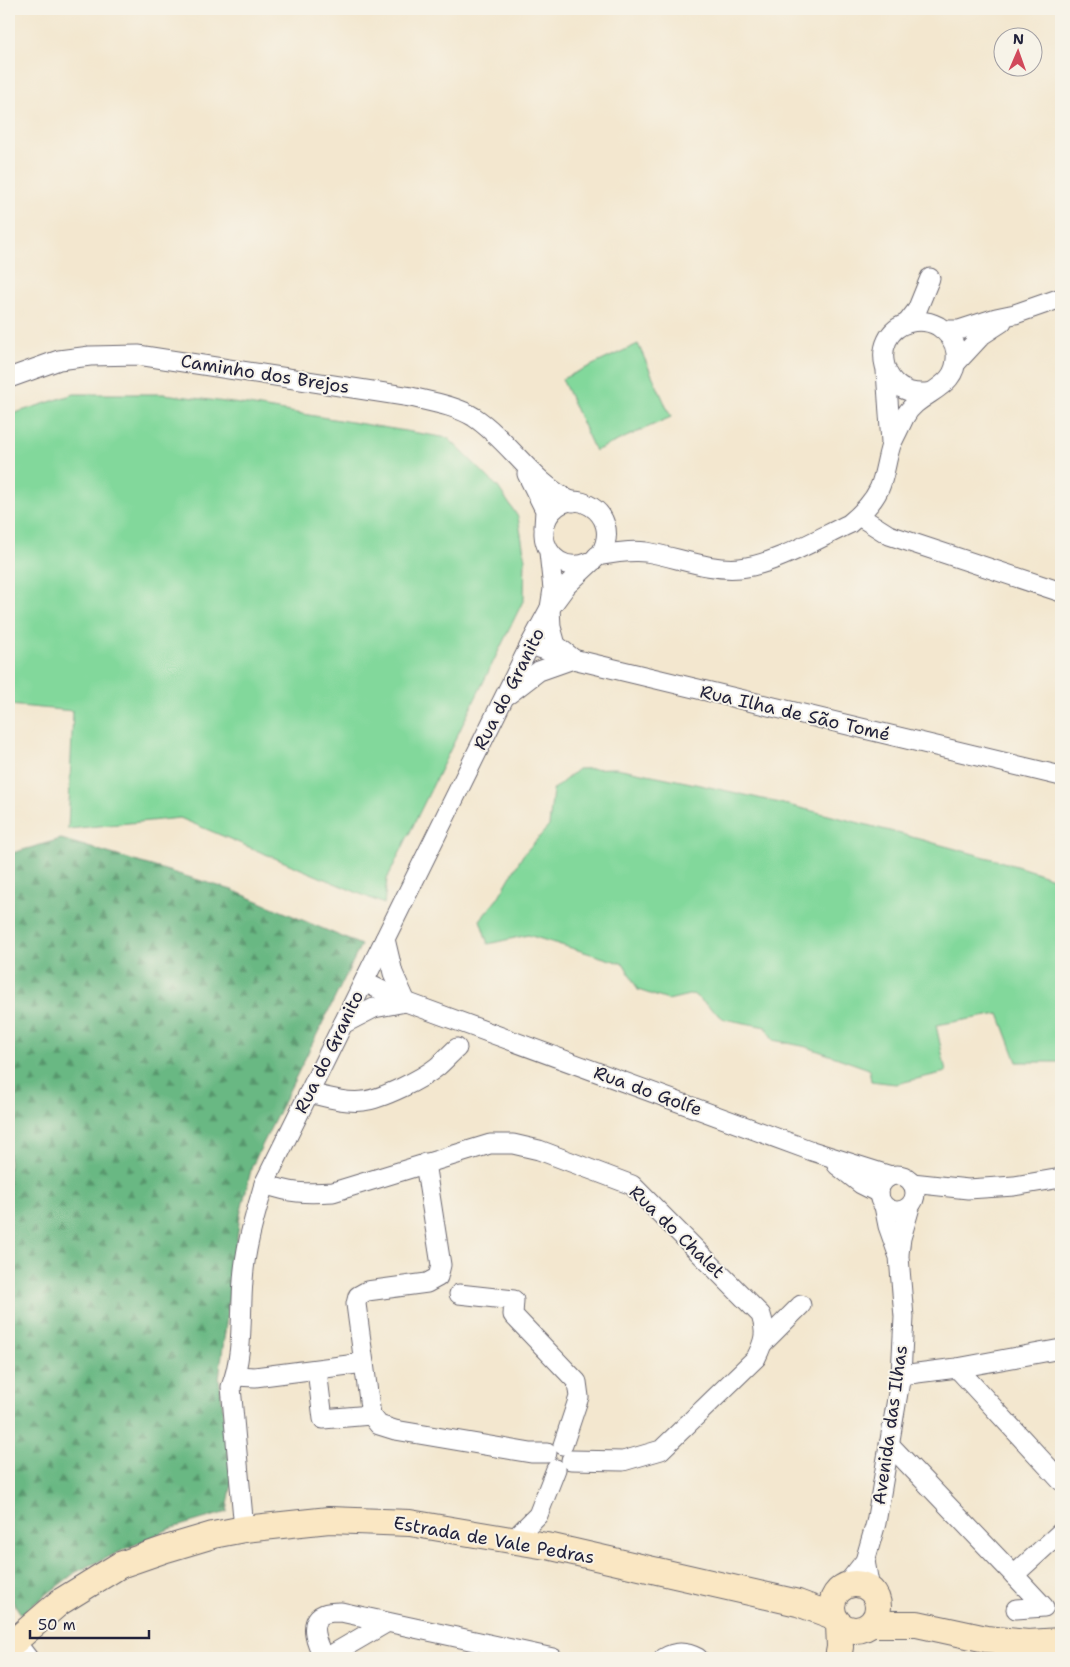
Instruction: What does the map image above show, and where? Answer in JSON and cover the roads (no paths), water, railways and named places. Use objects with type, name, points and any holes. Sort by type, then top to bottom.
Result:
[{"type":"main road","name":"Estrada de Vale Pedras","points":[[17,1648],[60,1602],[120,1565],[213,1535],[244,1529],[329,1520],[410,1523],[552,1547],[798,1603],[855,1608]]},
{"type":"main road","points":[[855,1608],[892,1613],[917,1624],[986,1639],[1028,1642],[1061,1641]]},
{"type":"main road","points":[[838,1658],[840,1647],[855,1608]]},
{"type":"main road","points":[[854,1658],[856,1646],[855,1608]]},
{"type":"street","points":[[595,559],[605,547],[608,536],[603,517],[595,508],[585,503],[573,502],[560,506],[551,513],[544,528],[544,539],[549,552],[557,560],[567,564],[578,566],[620,552],[645,552],[720,568],[740,568],[762,564],[849,524],[859,516],[879,490],[892,445],[906,415],[932,392],[948,381],[956,363],[956,351],[952,340],[940,327],[931,303],[930,278],[917,310],[907,323],[894,332],[887,341],[883,359],[886,371],[892,445]]},
{"type":"street","points":[[907,323],[916,321],[959,330],[996,318],[1016,314],[1061,298]]},
{"type":"street","points":[[956,363],[982,335],[1016,314]]},
{"type":"street","name":"Caminho dos Brejos","points":[[9,378],[67,359],[90,356],[146,356],[412,397],[446,406],[473,417],[510,448],[534,474],[562,496],[573,502]]},
{"type":"street","points":[[886,371],[899,388],[920,394],[932,392]]},
{"type":"street","name":"Caminho dos Brejos","points":[[510,448],[545,510],[544,528]]},
{"type":"street","points":[[859,516],[889,535],[1061,592]]},
{"type":"street","points":[[607,527],[620,539],[645,552]]},
{"type":"street","name":"Rua do Granito","points":[[549,552],[553,589],[550,608]]},
{"type":"street","name":"Rua do Granito","points":[[244,1529],[231,1387],[240,1350],[242,1280],[248,1241],[264,1184],[530,645],[550,608],[567,585],[595,559]]},
{"type":"street","points":[[550,608],[551,626],[556,645],[573,659]]},
{"type":"street","name":"Rua Ilha de São Tomé","points":[[530,645],[573,659],[1061,776]]},
{"type":"street","points":[[503,699],[538,671],[573,659]]},
{"type":"street","points":[[343,1024],[374,1008],[406,1002],[393,973],[384,939]]},
{"type":"street","name":"Rua do Golfe","points":[[364,982],[406,1002],[812,1151],[891,1176],[903,1176],[912,1196]]},
{"type":"street","points":[[309,1093],[347,1101],[364,1101],[380,1097],[427,1074],[457,1048]]},
{"type":"street","name":"Rua do Chalet","points":[[264,1184],[288,1192],[311,1194],[333,1192],[490,1144],[513,1144],[539,1150],[632,1185],[761,1316],[765,1327],[763,1343]]},
{"type":"street","points":[[812,1151],[843,1169],[870,1189],[894,1211],[900,1211],[912,1196],[968,1189],[1014,1186],[1061,1178]]},
{"type":"street","points":[[375,1420],[364,1363],[356,1304],[358,1296],[367,1291],[427,1283],[438,1277],[441,1265],[440,1254],[425,1163]]},
{"type":"street","points":[[882,1200],[882,1183],[891,1176]]},
{"type":"street","name":"Avenida das Ilhas","points":[[898,1257],[912,1196]]},
{"type":"street","name":"Avenida das Ilhas","points":[[855,1608],[865,1561],[876,1523],[901,1375],[904,1317],[898,1257],[882,1200]]},
{"type":"street","points":[[459,1294],[514,1300],[513,1316],[577,1382],[579,1397],[538,1514],[512,1541]]},
{"type":"street","points":[[317,1370],[323,1419],[375,1420],[395,1430],[559,1457],[623,1461],[661,1450],[756,1358],[763,1343],[801,1305]]},
{"type":"street","points":[[901,1375],[957,1368],[1061,1349]]},
{"type":"street","points":[[235,1376],[255,1377],[364,1363]]},
{"type":"street","points":[[957,1368],[1061,1480]]},
{"type":"street","points":[[889,1444],[1044,1607],[1016,1609]]},
{"type":"street","points":[[538,1514],[552,1547]]},
{"type":"street","points":[[1014,1575],[1061,1532]]},
{"type":"street","points":[[386,1623],[325,1658],[316,1640],[314,1630],[317,1620],[324,1614],[341,1612],[553,1658]]},
{"type":"street","points":[[664,1658],[681,1653],[691,1654],[698,1658]]}]
